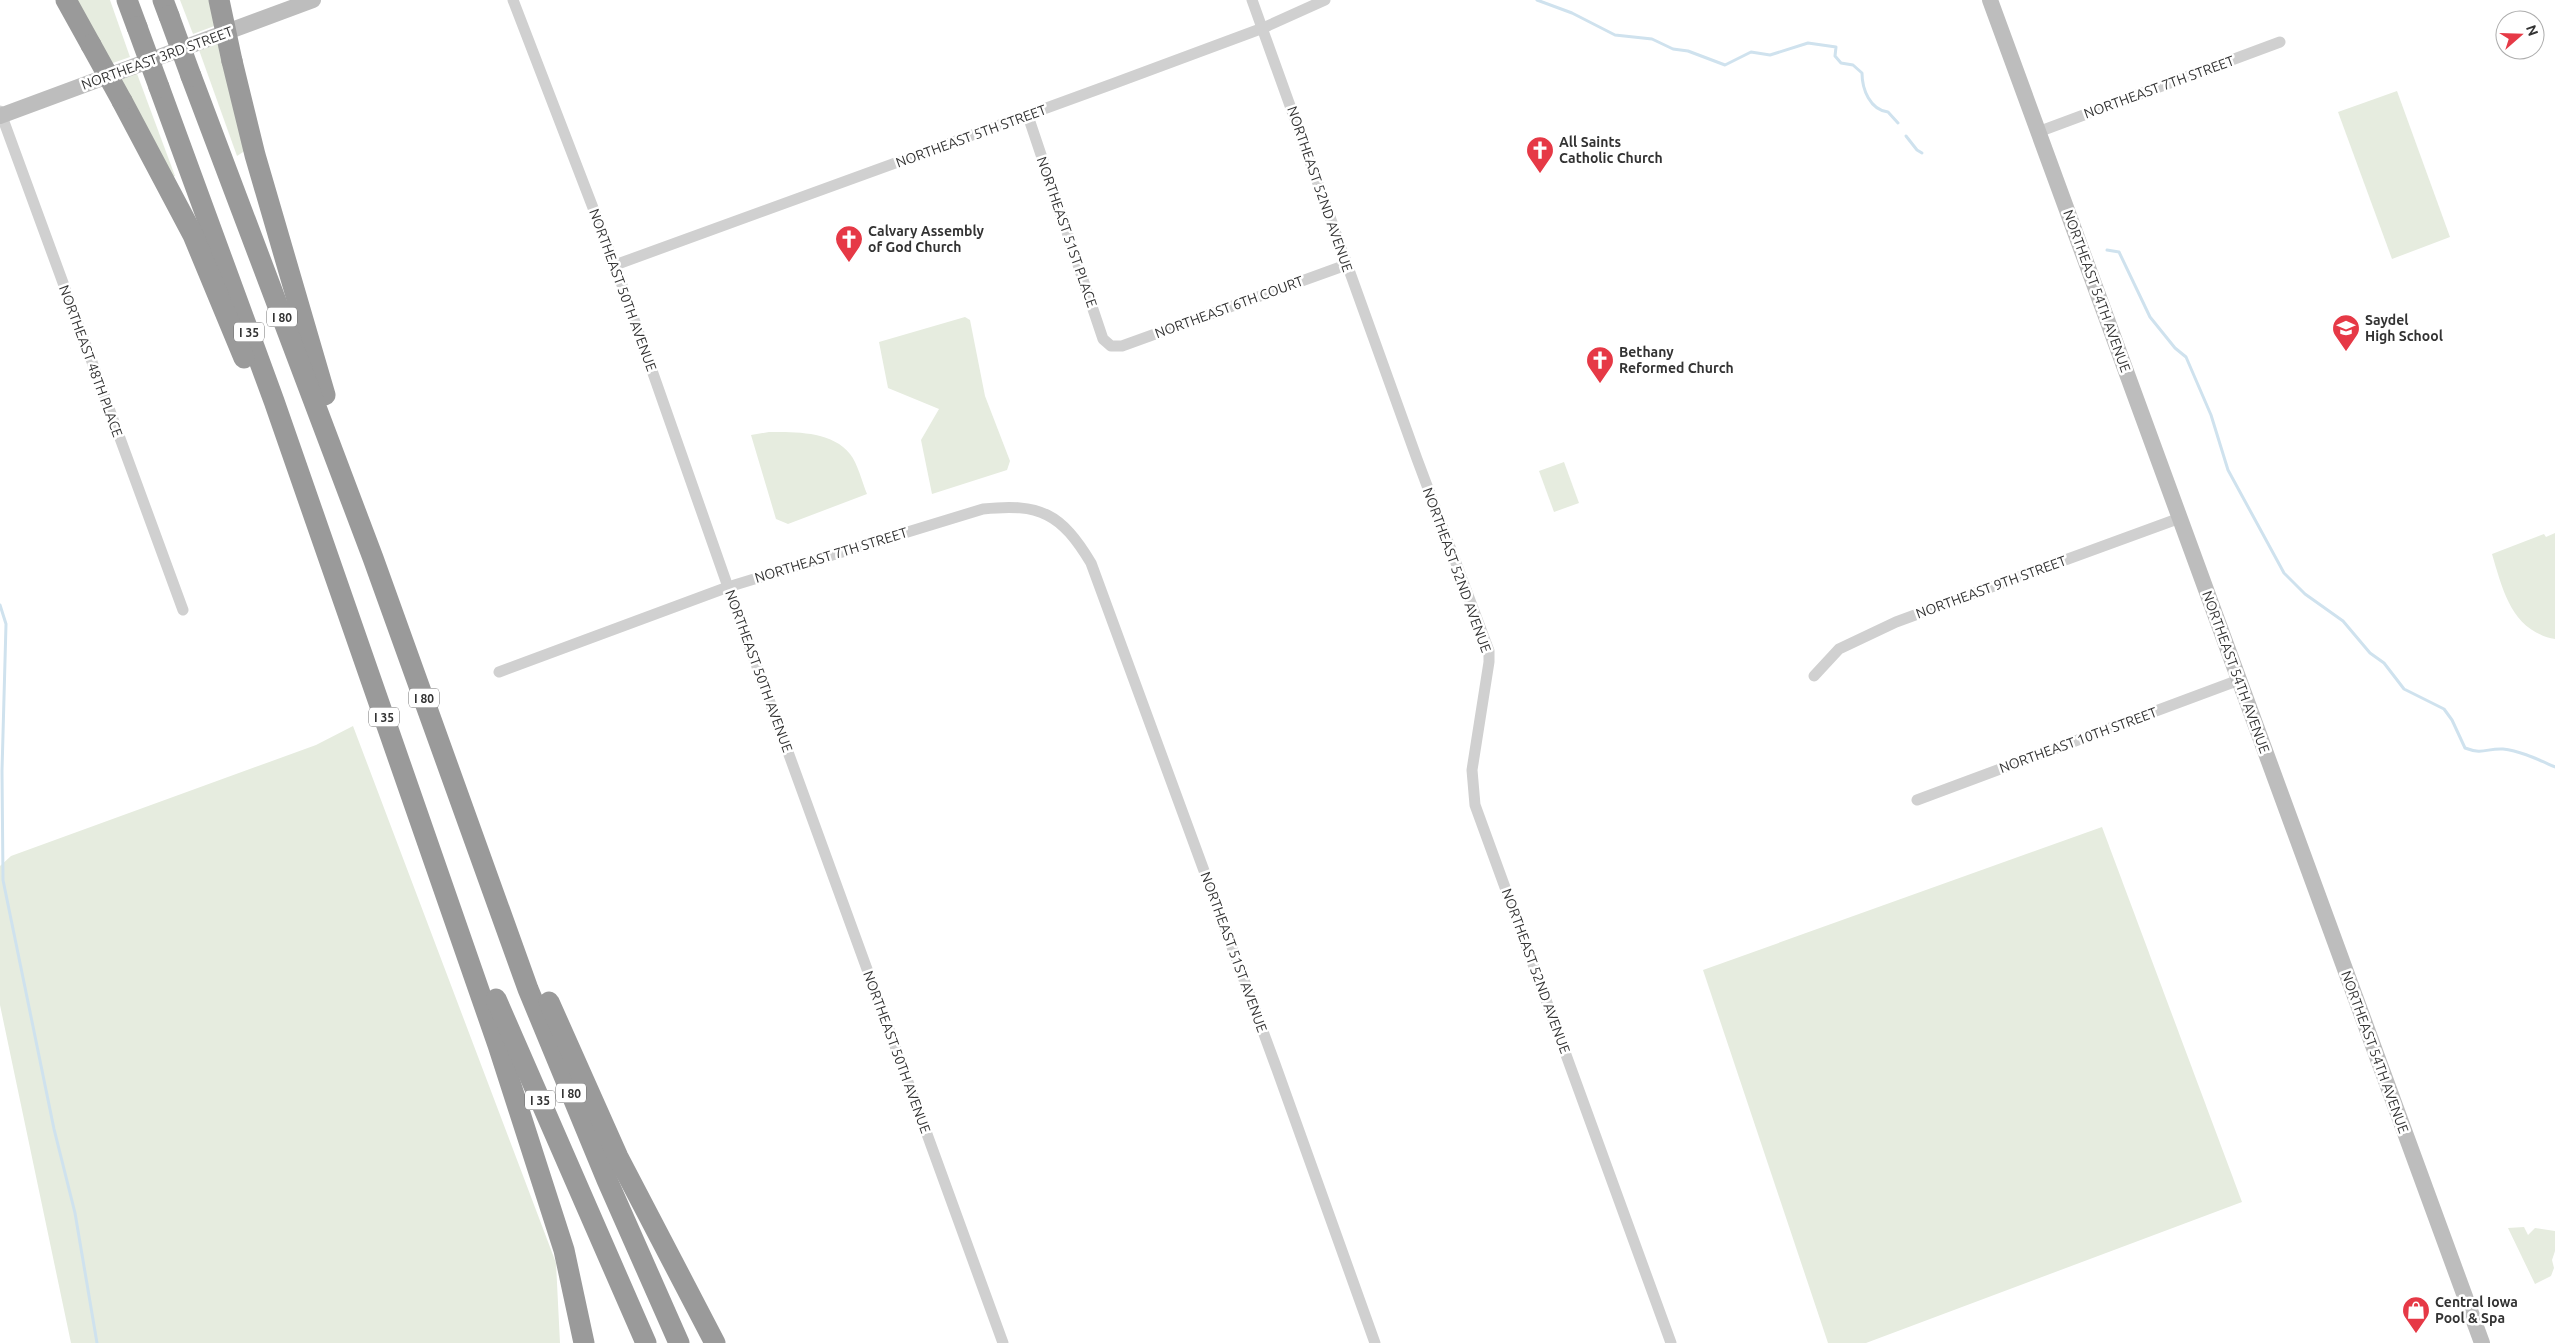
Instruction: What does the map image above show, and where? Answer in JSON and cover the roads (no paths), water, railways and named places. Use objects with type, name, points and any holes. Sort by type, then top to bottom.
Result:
[{"type":"highway","points":[[66,0],[193,235],[335,577]]},
{"type":"highway","name":"I 35","points":[[127,0],[271,392],[434,856],[646,1343]]},
{"type":"highway","points":[[219,0],[255,155],[373,558]]},
{"type":"highway","name":"I 80","points":[[166,8],[373,558],[528,989],[607,1180],[679,1343]]},
{"type":"highway","points":[[474,839],[533,964],[618,1158],[715,1343]]},
{"type":"highway","points":[[434,856],[501,1054],[564,1250],[584,1343]]},
{"type":"main road","name":"NORTHEAST 3RD STREET","points":[[0,114],[313,0]]},
{"type":"main road","name":"NORTHEAST 54TH AVENUE","points":[[1990,0],[2482,1343]]},
{"type":"street","name":"NORTHEAST 50TH AVENUE","points":[[513,0],[615,265],[728,587],[1003,1343]]},
{"type":"street","name":"NORTHEAST 52ND AVENUE","points":[[1252,0],[1346,265],[1489,651],[1490,662],[1472,770],[1475,805],[1671,1343]]},
{"type":"street","name":"NORTHEAST 5TH STREET","points":[[615,265],[1028,116],[1263,28],[1325,0]]},
{"type":"street","name":"NORTHEAST 7TH STREET","points":[[2038,132],[2280,42]]},
{"type":"street","name":"NORTHEAST 48TH PLACE","points":[[0,114],[183,610]]},
{"type":"street","name":"NORTHEAST 51ST PLACE","points":[[1028,116],[1103,339],[1111,346]]},
{"type":"street","name":"NORTHEAST 6TH COURT","points":[[1111,346],[1122,346],[1346,265]]},
{"type":"street","name":"NORTHEAST 7TH STREET","points":[[500,672],[728,587],[967,513],[1006,507],[1034,510],[1049,515],[1062,524],[1078,542],[1091,563]]},
{"type":"street","name":"NORTHEAST 9TH STREET","points":[[1814,676],[1839,649],[1896,622],[2180,518]]},
{"type":"street","name":"NORTHEAST 51ST AVENUE","points":[[1091,563],[1272,1054],[1375,1343]]},
{"type":"street","name":"NORTHEAST 10TH STREET","points":[[1917,800],[2239,680]]},
{"type":"waterway","points":[[1537,0],[1572,13],[1615,35],[1652,39],[1673,49],[1688,51],[1725,65],[1751,52],[1770,55],[1808,43],[1836,47],[1835,56],[1841,63],[1853,65],[1862,73],[1865,92],[1872,103],[1876,107],[1888,112],[1898,123]]},
{"type":"waterway","points":[[1906,136],[1917,150],[1922,153]]},
{"type":"waterway","points":[[2107,250],[2119,252],[2150,317],[2175,348],[2186,357],[2211,415],[2228,470],[2284,573],[2305,594],[2343,621],[2370,653],[2384,663],[2404,689],[2444,709],[2452,720],[2465,748],[2476,751],[2510,750],[2555,767]]},
{"type":"waterway","points":[[0,605],[6,624],[2,771],[3,880],[54,1129],[75,1213],[97,1343]]},
{"type":"place","name":"All Saints Catholic Church","points":[[1540,174]]},
{"type":"place","name":"Calvary Assembly of God Church","points":[[849,263]]},
{"type":"place","name":"Saydel High School","points":[[2346,352]]},
{"type":"place","name":"Bethany Reformed Church","points":[[1600,384]]},
{"type":"place","name":"Central Iowa Pool & Spa","points":[[2416,1334]]}]
